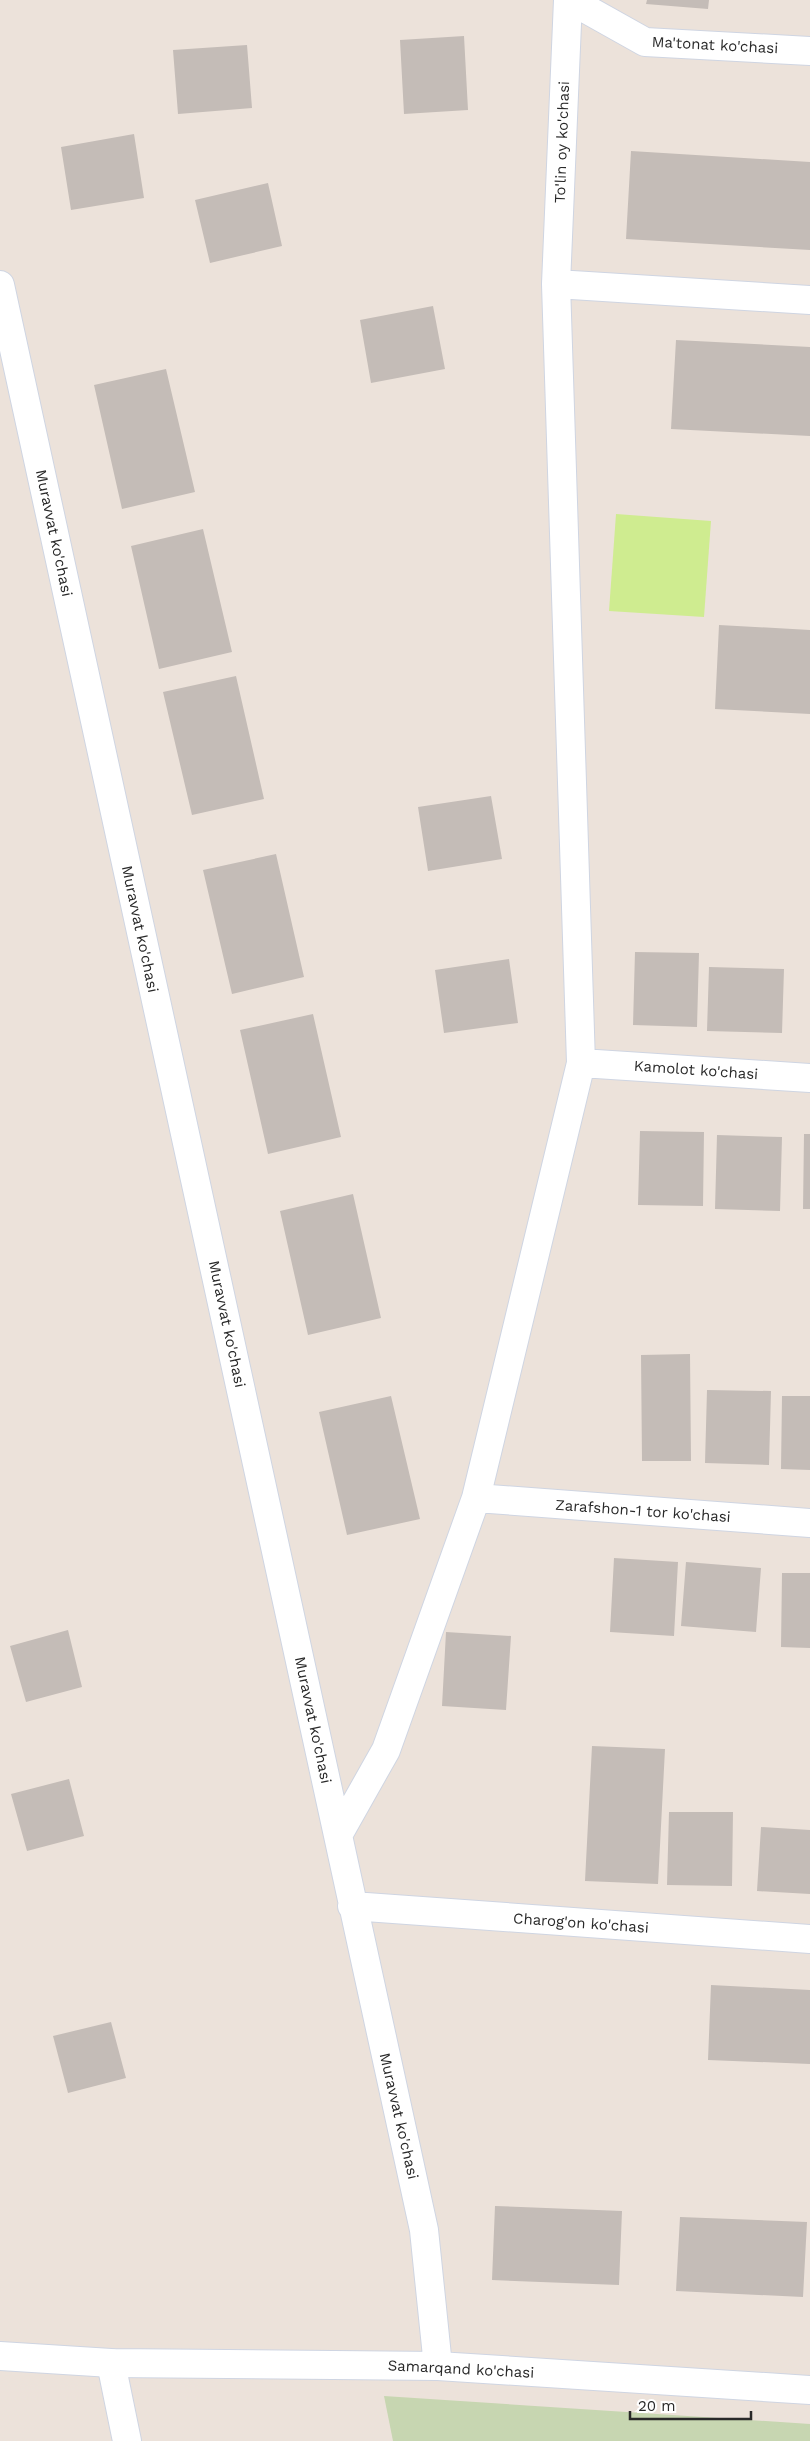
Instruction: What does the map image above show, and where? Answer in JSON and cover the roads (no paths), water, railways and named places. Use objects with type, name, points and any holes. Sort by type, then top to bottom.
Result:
[{"type":"street","name":"Ma'tonat ko'chasi","points":[[569,0],[645,42],[810,51]]},
{"type":"street","name":"To'lin oy ko'chasi","points":[[338,1835],[386,1750],[476,1498],[581,1063],[556,284],[569,0]]},
{"type":"street","points":[[556,284],[810,300]]},
{"type":"street","name":"Muravvat ko'chasi","points":[[0,285],[424,2230],[438,2366]]},
{"type":"street","name":"Kamolot ko'chasi","points":[[581,1063],[810,1078]]},
{"type":"street","name":"Zarafshon-1 tor ko'chasi","points":[[476,1498],[810,1523]]},
{"type":"street","name":"Charog'on ko'chasi","points":[[352,1906],[810,1939]]},
{"type":"street","name":"Samarqand ko'chasi","points":[[0,2356],[111,2363],[438,2366],[810,2390]]},
{"type":"street","points":[[111,2363],[127,2441]]}]
